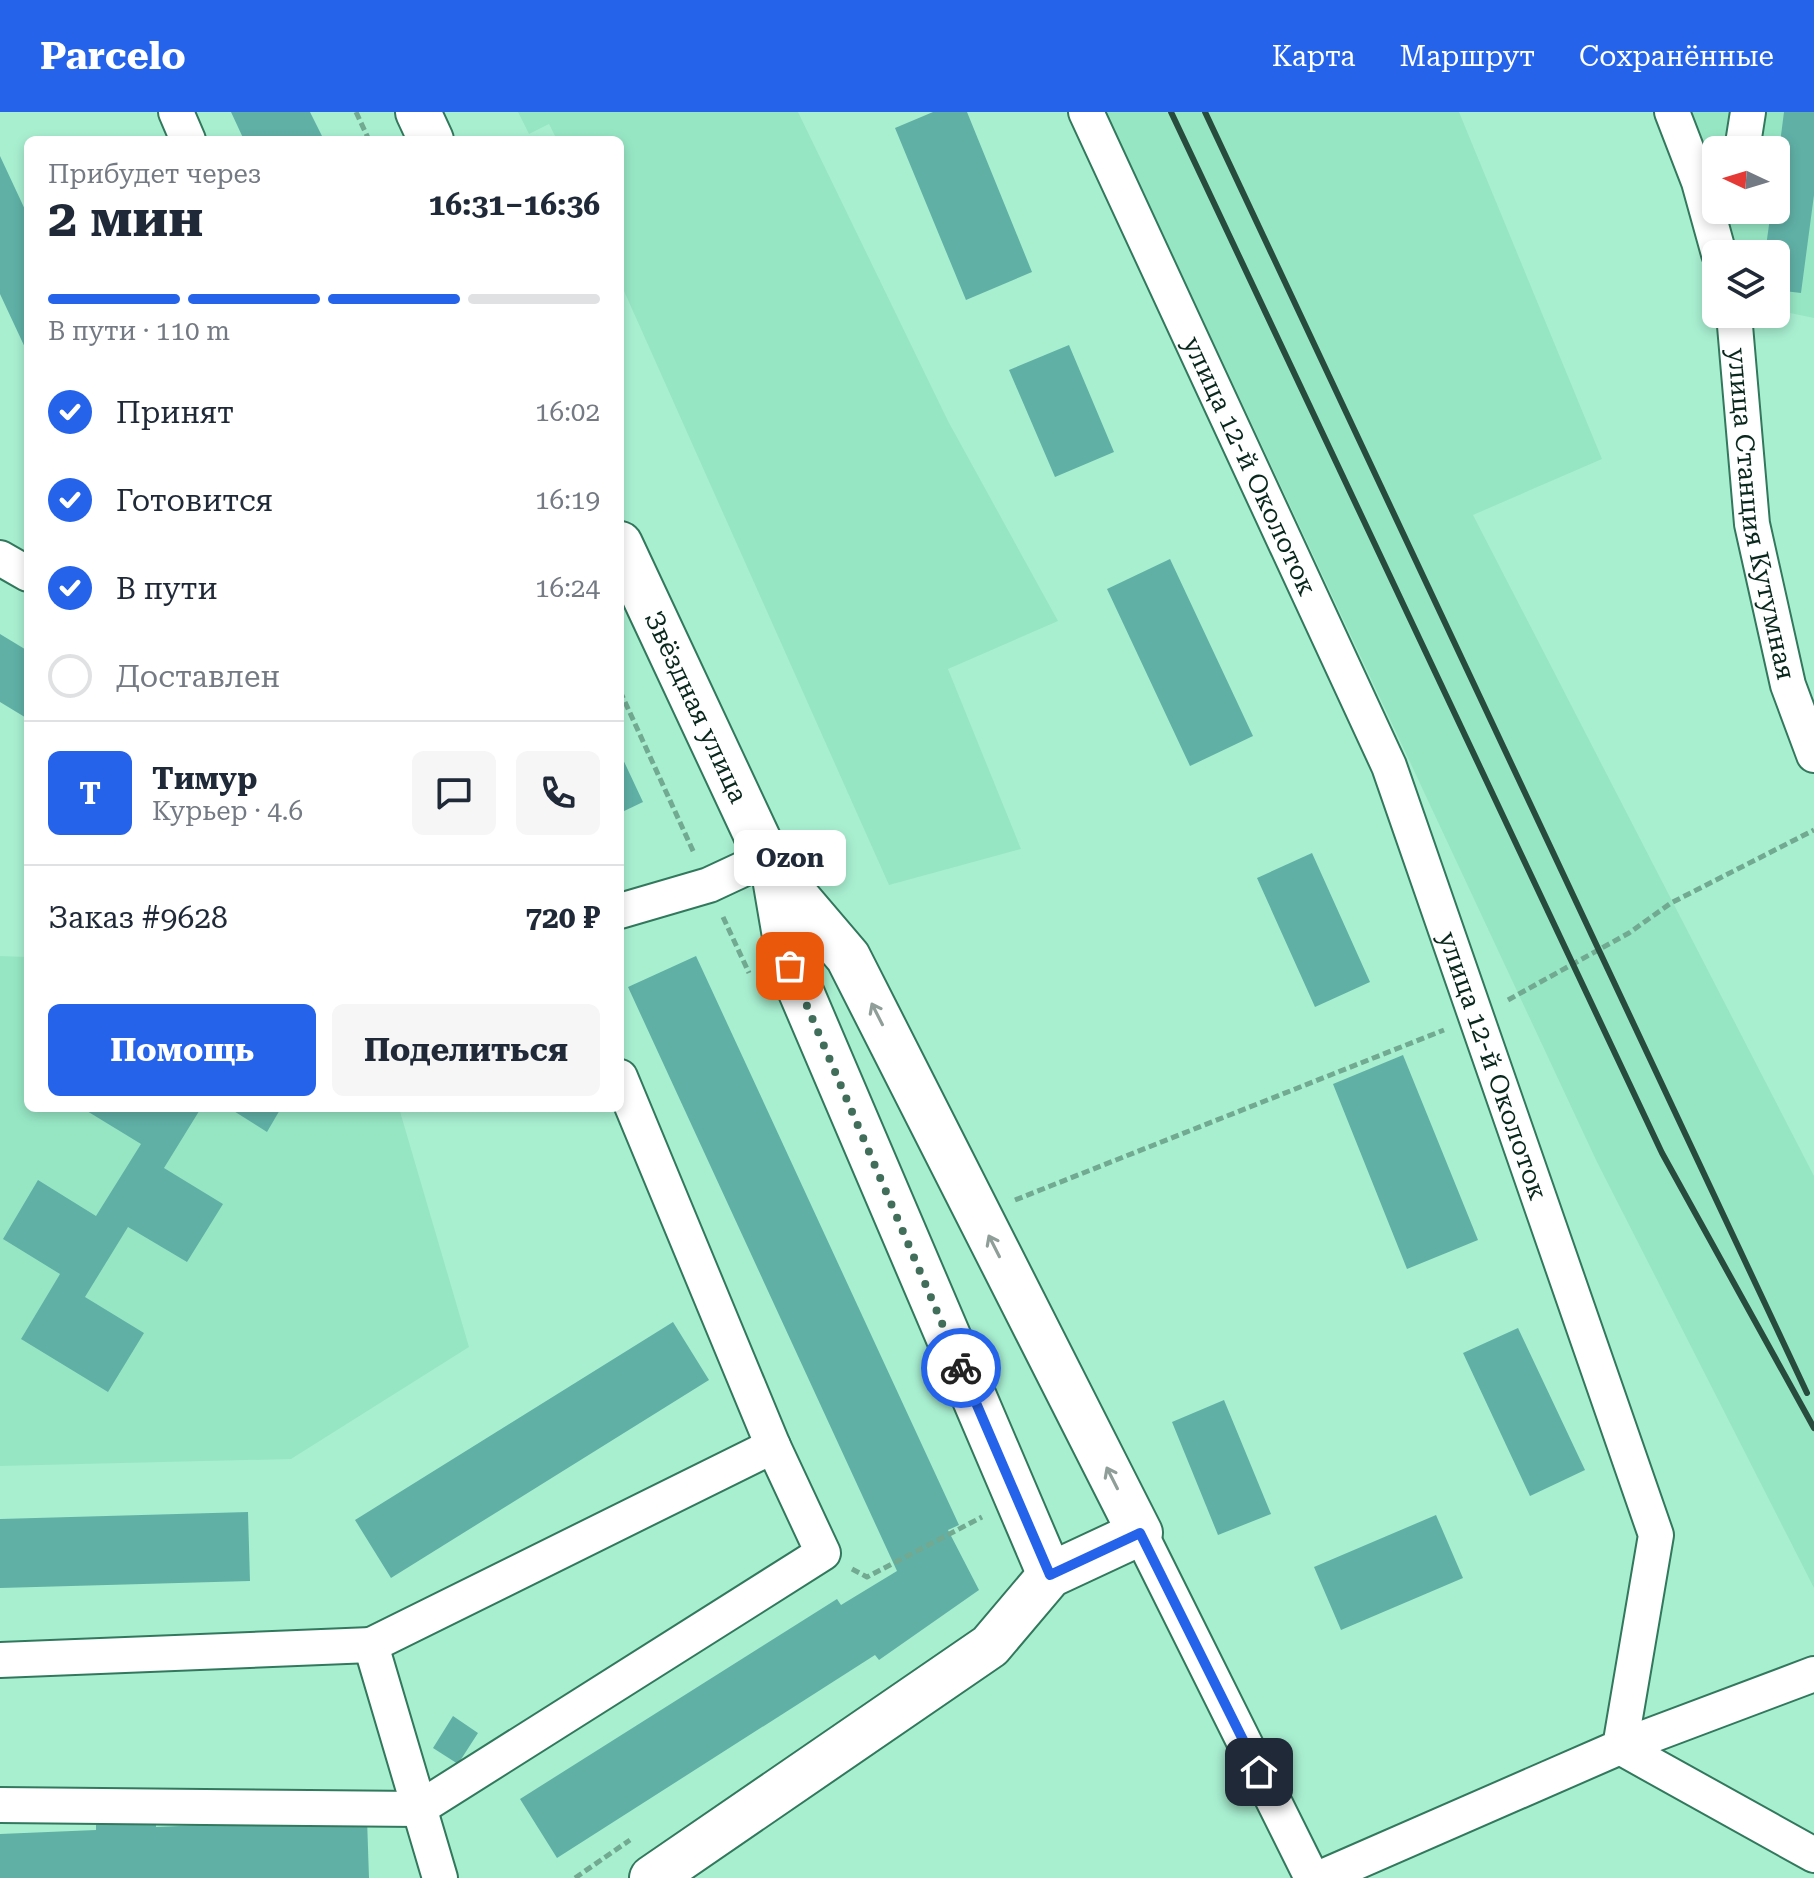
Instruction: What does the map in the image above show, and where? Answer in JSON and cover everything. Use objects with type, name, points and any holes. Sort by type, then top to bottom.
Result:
[{"type":"main road","points":[[418,112],[429,136]]},
{"type":"main road","name":"Звёздная улица","points":[[624,553],[770,864]]},
{"type":"main road","points":[[652,1878],[990,1646],[1050,1575],[1140,1533],[848,957],[770,864]]},
{"type":"main road","points":[[770,864],[790,966],[1050,1575]]},
{"type":"street","points":[[176,112],[186,136]]},
{"type":"street","name":"улица 12-й Околоток","points":[[1086,112],[1389,766],[1656,1535],[1620,1747]]},
{"type":"street","points":[[1672,112],[1718,240]]},
{"type":"street","points":[[1744,136],[1748,112]]},
{"type":"street","name":"улица Станция Кутумная","points":[[1735,328],[1752,524],[1788,685],[1814,755]]},
{"type":"street","points":[[0,558],[24,572]]},
{"type":"street","points":[[624,910],[770,864]]},
{"type":"street","points":[[0,1805],[418,1809],[823,1553],[773,1446],[624,1087]]},
{"type":"street","points":[[0,1660],[371,1645],[773,1446]]},
{"type":"street","points":[[1140,1533],[1312,1878]]},
{"type":"street","points":[[371,1645],[440,1878]]},
{"type":"street","points":[[1320,1878],[1620,1747],[1814,1674]]},
{"type":"street","points":[[1620,1747],[1814,1855]]},
{"type":"path","points":[[356,112],[367,136]]},
{"type":"path","points":[[624,700],[755,987]]},
{"type":"path","points":[[978,1214],[1476,1017],[1629,933],[1671,903],[1814,830]]},
{"type":"path","points":[[823,1553],[867,1577],[994,1511]]},
{"type":"path","points":[[575,1878],[640,1834]]},
{"type":"shaded area","points":[[518,112],[798,112],[948,421],[1058,621],[948,669],[1021,849],[889,885],[624,291],[624,136],[555,136],[549,124],[529,134]]},
{"type":"shaded area","points":[[1106,112],[1459,112],[1602,459],[1473,515],[1814,1176],[1814,1588],[1597,1162]]},
{"type":"shaded area","points":[[1689,112],[1814,112],[1814,318],[1790,313],[1790,240],[1735,240],[1730,224],[1790,224],[1790,136],[1702,136],[1702,147]]},
{"type":"shaded area","points":[[0,956],[24,957],[24,1112],[400,1112],[469,1347],[291,1459],[0,1466]]},
{"type":"building","points":[[231,112],[310,112],[322,136],[242,136]]},
{"type":"building","points":[[933,112],[967,112],[1032,272],[966,300],[895,128]]},
{"type":"building","points":[[1784,112],[1814,112],[1814,195],[1801,293],[1790,292],[1790,240],[1767,240],[1769,224],[1790,224],[1790,136],[1781,136]]},
{"type":"building","points":[[0,156],[24,207],[24,345],[0,294]]},
{"type":"building","points":[[1069,345],[1114,452],[1055,477],[1009,370]]},
{"type":"building","points":[[1170,559],[1253,736],[1190,766],[1107,589]]},
{"type":"building","points":[[0,634],[24,649],[24,717],[0,702]]},
{"type":"building","points":[[624,762],[643,802],[624,811]]},
{"type":"building","points":[[1312,853],[1370,982],[1315,1007],[1257,878]]},
{"type":"building","points":[[696,956],[959,1525],[948,1530],[979,1590],[879,1660],[875,1655],[557,1858],[520,1799],[837,1599],[841,1605],[897,1571],[628,987]]},
{"type":"building","points":[[1403,1055],[1478,1240],[1407,1269],[1333,1084]]},
{"type":"building","points":[[89,1112],[199,1112],[164,1168],[223,1204],[187,1262],[128,1227],[85,1297],[144,1333],[108,1392],[21,1339],[60,1274],[3,1239],[38,1180],[96,1216],[141,1144]]},
{"type":"building","points":[[235,1112],[279,1112],[267,1132]]},
{"type":"building","points":[[673,1322],[709,1380],[391,1578],[355,1520]]},
{"type":"building","points":[[1518,1328],[1585,1470],[1530,1496],[1463,1353]]},
{"type":"building","points":[[1224,1400],[1271,1514],[1218,1535],[1172,1422]]},
{"type":"building","points":[[248,1512],[250,1581],[0,1588],[0,1519]]},
{"type":"building","points":[[1436,1515],[1463,1578],[1341,1630],[1314,1567]]},
{"type":"building","points":[[453,1716],[478,1733],[458,1764],[433,1748]]},
{"type":"building","points":[[156,1818],[156,1827],[367,1818],[369,1878],[0,1878],[0,1834],[96,1830],[96,1821]]},
{"type":"railway","points":[[1171,112],[1662,1153],[1814,1428]]},
{"type":"railway","points":[[1205,112],[1807,1393]]},
{"type":"way so far","points":[[790,966],[961,1368]]},
{"type":"place","name":"Ozon","points":[[790,966]]},
{"type":"route","points":[[961,1368],[1050,1575],[1140,1533],[1259,1772]]}]
